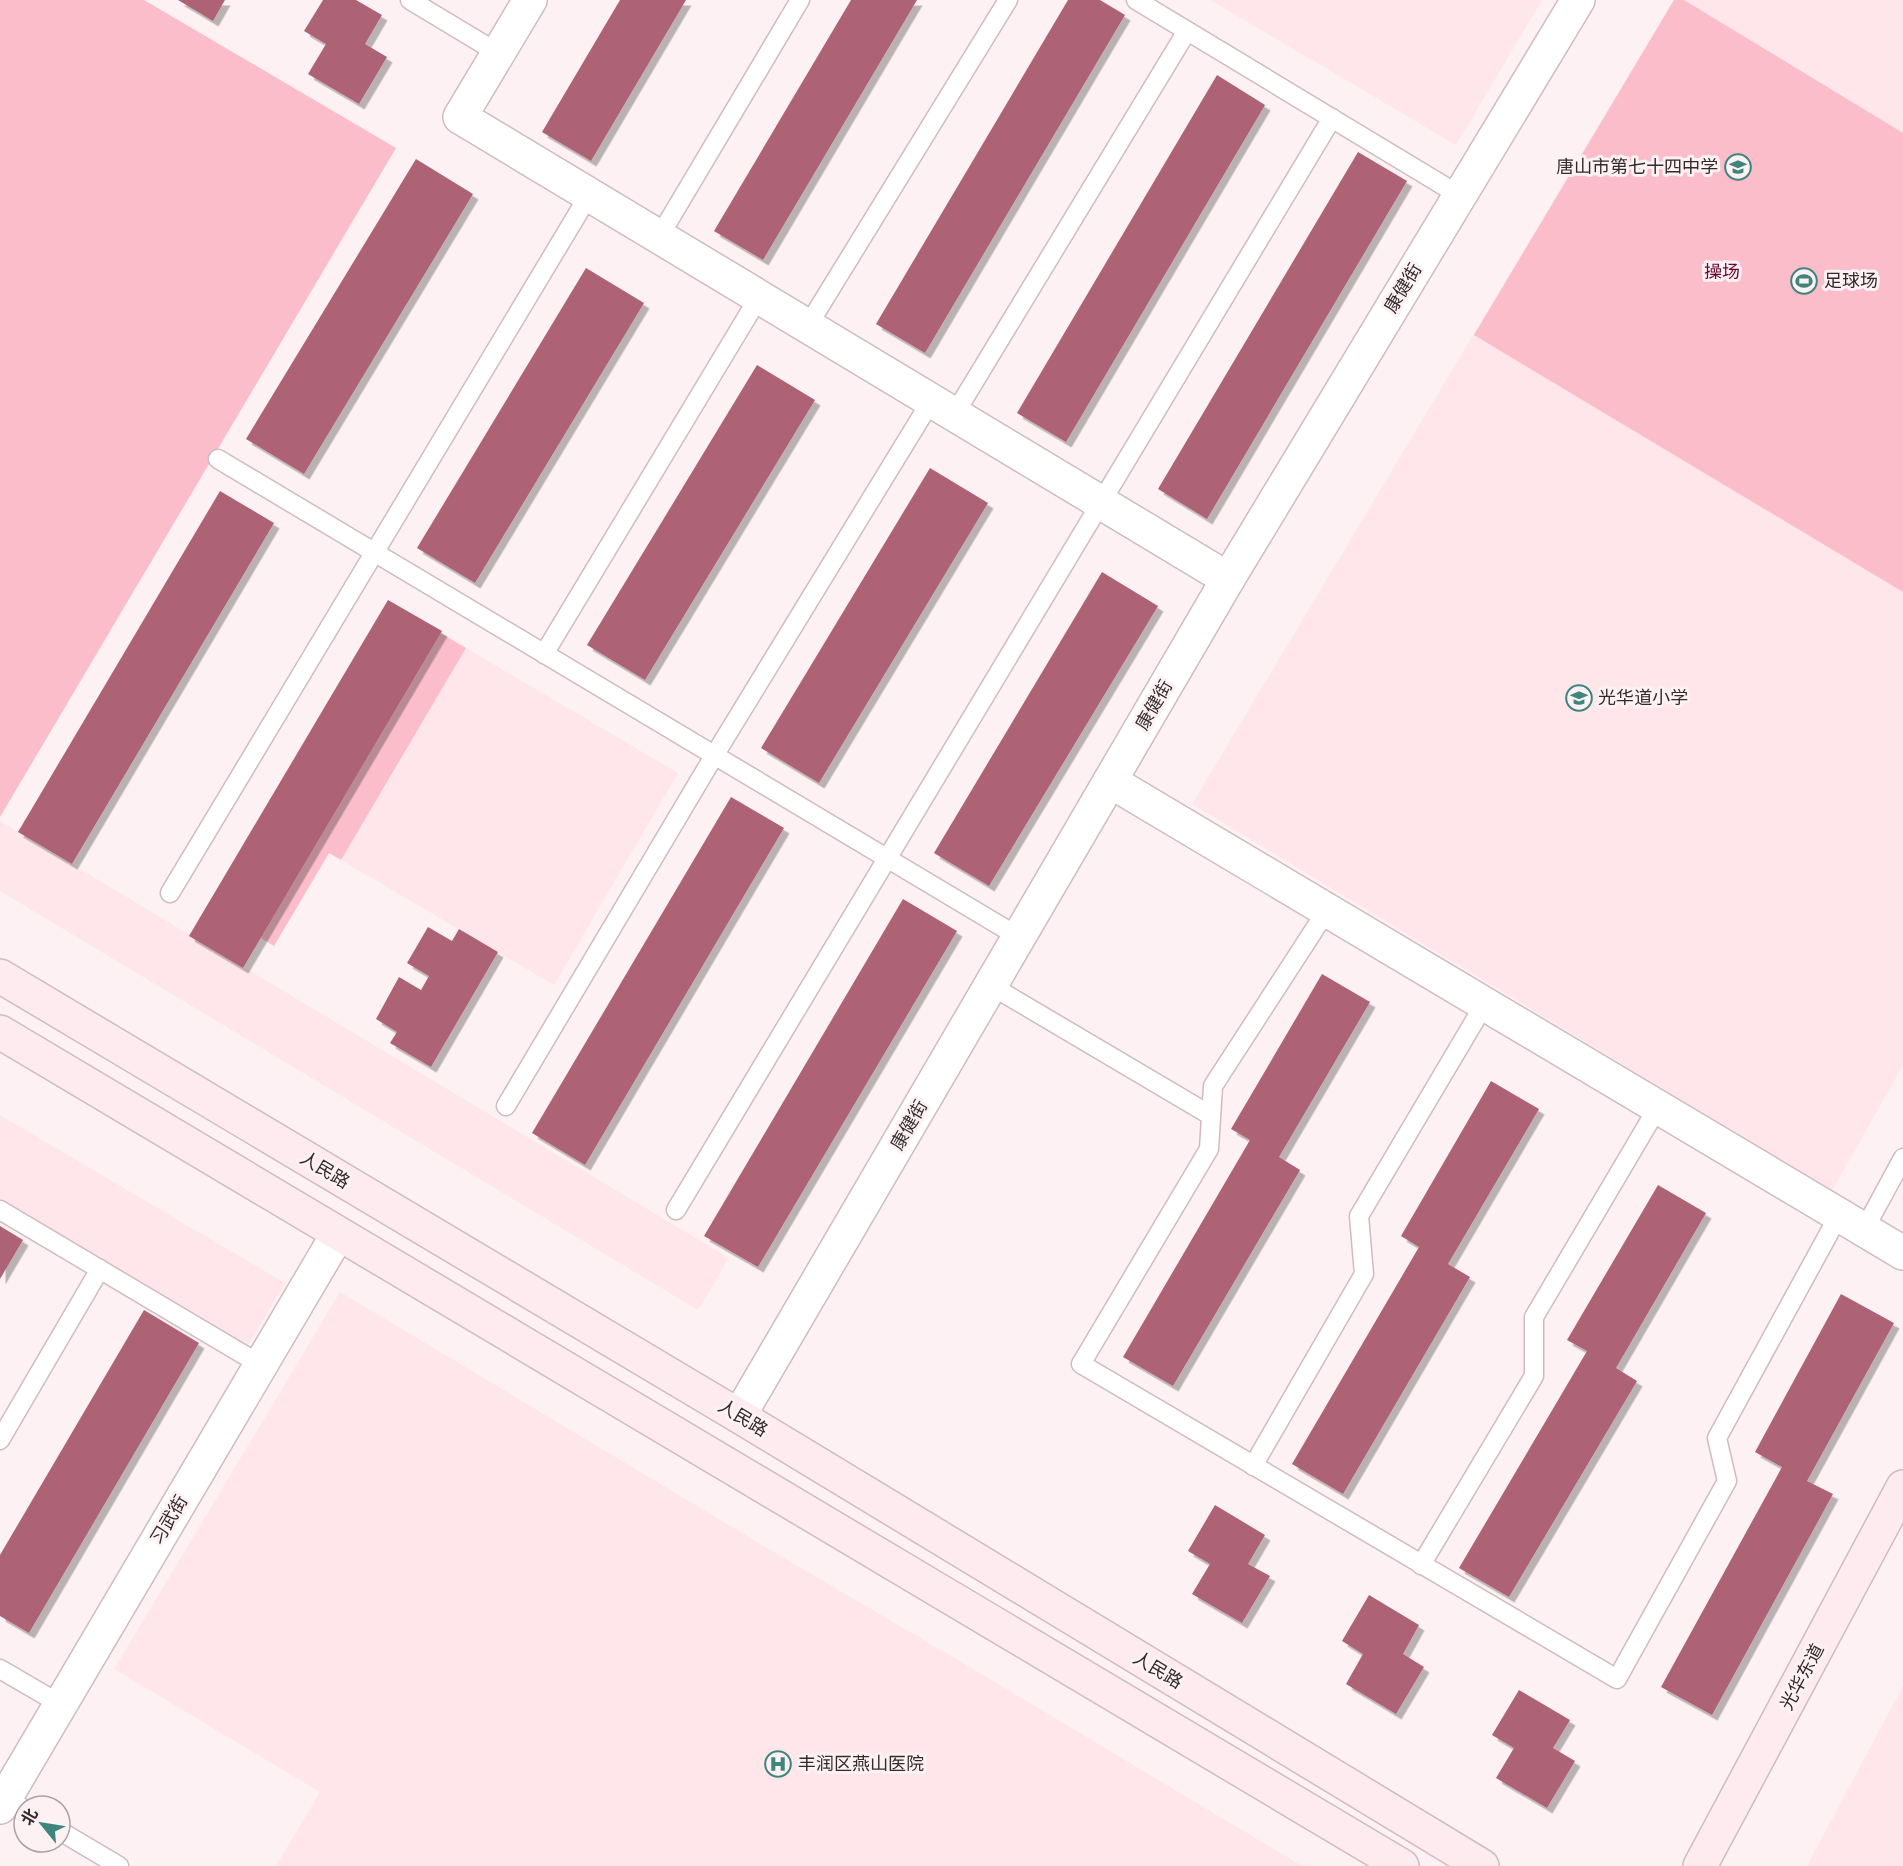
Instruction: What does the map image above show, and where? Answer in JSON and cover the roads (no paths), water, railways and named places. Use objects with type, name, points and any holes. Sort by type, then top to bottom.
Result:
[{"type":"main road","name":"人民路","points":[[0,976],[739,1416],[1482,1866]]},
{"type":"main road","points":[[0,1032],[1402,1866]]},
{"type":"main road","name":"光华东道","points":[[1701,1866],[1903,1488]]},
{"type":"street","points":[[530,0],[460,117],[1228,579]]},
{"type":"street","name":"康健街","points":[[739,1416],[1228,579],[1578,0]]},
{"type":"street","points":[[1110,781],[1903,1253]]},
{"type":"street","name":"习武街","points":[[10,1805],[60,1704],[338,1234]]},
{"type":"lane","points":[[410,0],[498,53]]},
{"type":"lane","points":[[659,237],[800,0]]},
{"type":"lane","points":[[807,327],[1008,0]]},
{"type":"lane","points":[[1136,0],[1459,195]]},
{"type":"lane","points":[[506,1106],[714,756],[1187,31]]},
{"type":"lane","points":[[676,1210],[1332,118]]},
{"type":"lane","points":[[170,893],[589,195]]},
{"type":"lane","points":[[544,654],[759,297]]},
{"type":"lane","points":[[218,459],[1018,938]]},
{"type":"lane","points":[[1327,910],[1213,1086],[1209,1149],[1081,1364],[1617,1679],[1727,1481],[1717,1438],[1851,1222],[1903,1158]]},
{"type":"lane","points":[[990,985],[1210,1114]]},
{"type":"lane","points":[[1253,1466],[1364,1274],[1359,1216],[1484,1005]]},
{"type":"lane","points":[[1421,1564],[1534,1376],[1534,1317],[1658,1107]]},
{"type":"lane","points":[[0,1210],[261,1365]]},
{"type":"lane","points":[[0,1440],[100,1269]]},
{"type":"lane","points":[[0,1669],[60,1704]]},
{"type":"lane","points":[[72,1838],[119,1866]]},
{"type":"place","name":"唐山市第七十四中学","points":[[1738,167]]},
{"type":"place","name":"足球场","points":[[1804,281]]},
{"type":"place","name":"光华道小学","points":[[1579,698]]},
{"type":"place","name":"丰润区燕山医院","points":[[778,1764]]},
{"type":"park label","name":"操场","points":[[1722,272]]}]
